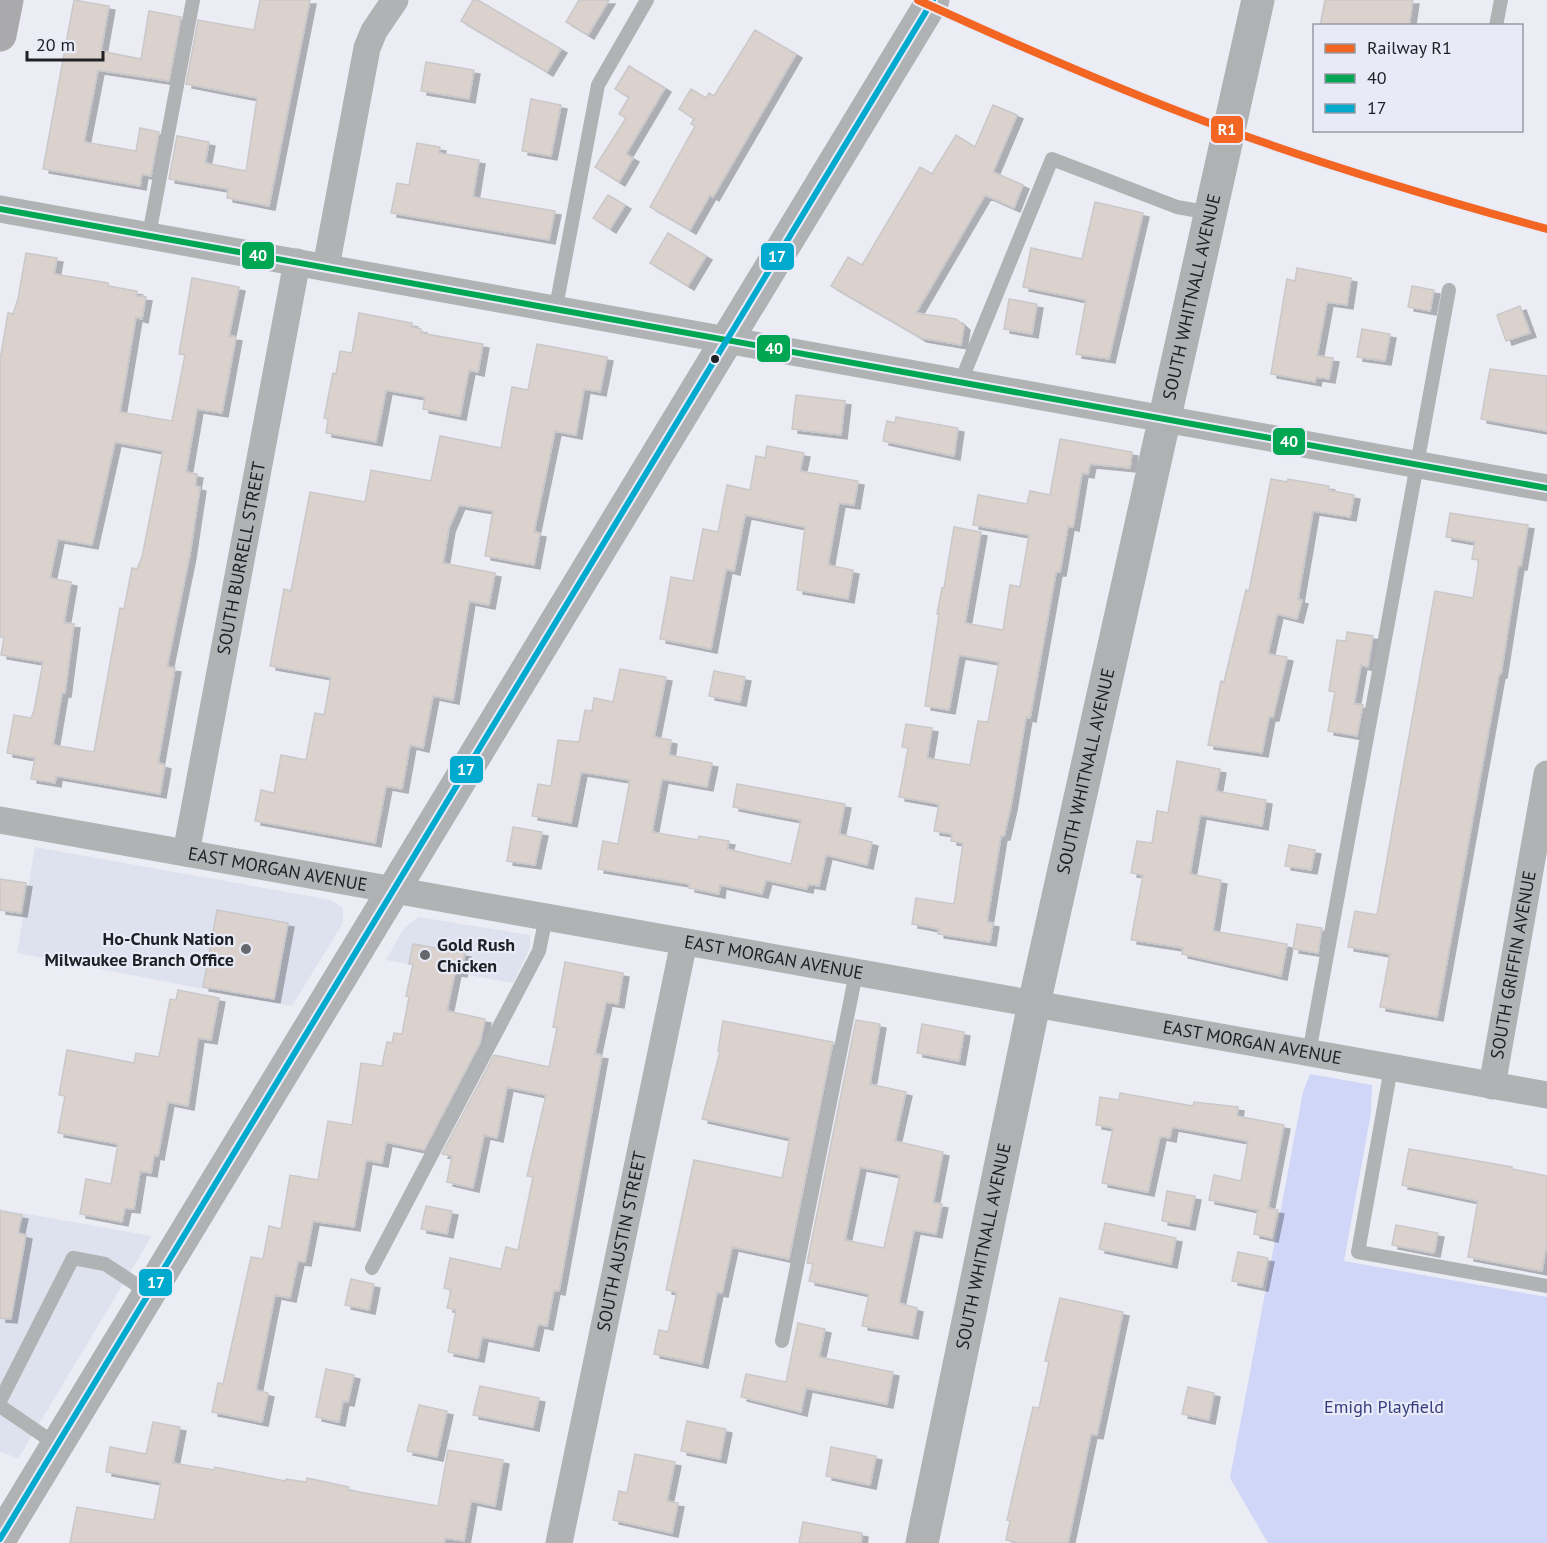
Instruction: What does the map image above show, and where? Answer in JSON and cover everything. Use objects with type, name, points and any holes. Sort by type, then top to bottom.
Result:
[{"type":"main road","points":[[0,35],[7,0]]},
{"type":"street","points":[[326,267],[367,48],[374,31],[395,0]]},
{"type":"street","points":[[0,1539],[933,0]]},
{"type":"street","name":"SOUTH WHITNALL AVENUE","points":[[922,1543],[1034,1004],[1258,0]]},
{"type":"street","points":[[0,209],[556,307],[1547,488]]},
{"type":"street","name":"SOUTH BURRELL STREET","points":[[186,853],[297,262]]},
{"type":"street","name":"SOUTH GRIFFIN AVENUE","points":[[1492,1086],[1547,774]]},
{"type":"street","name":"EAST MORGAN AVENUE","points":[[0,820],[1547,1095]]},
{"type":"street","name":"SOUTH AUSTIN STREET","points":[[559,1543],[684,942]]},
{"type":"lane","points":[[149,235],[192,0]]},
{"type":"lane","points":[[556,307],[598,85],[647,0]]},
{"type":"lane","points":[[1496,24],[1500,0]]},
{"type":"lane","points":[[961,381],[1052,159],[1177,207],[1211,208]]},
{"type":"lane","points":[[1309,1053],[1419,464],[1449,290]]},
{"type":"lane","points":[[372,1268],[538,951],[546,918]]},
{"type":"lane","points":[[782,1341],[856,973]]},
{"type":"lane","points":[[1391,1068],[1358,1252],[1547,1286]]},
{"type":"lane","points":[[0,1401],[73,1257],[105,1264],[149,1293]]},
{"type":"lane","points":[[0,1406],[57,1445]]},
{"type":"shaded area","points":[[35,847],[331,900],[343,908],[343,923],[292,1006],[17,953]]},
{"type":"shaded area","points":[[419,917],[530,935],[530,948],[513,983],[386,960],[404,928]]},
{"type":"shaded area","points":[[0,1209],[152,1236],[18,1459],[0,1451]]},
{"type":"green space","name":"Emigh Playfield","points":[[1310,1074],[1372,1085],[1371,1113],[1344,1261],[1547,1297],[1547,1543],[1268,1543],[1230,1478],[1303,1092]]},
{"type":"building","points":[[74,0],[109,6],[101,51],[141,59],[149,11],[181,17],[169,81],[98,70],[84,142],[136,151],[140,128],[159,132],[151,176],[142,174],[140,186],[43,169]]},
{"type":"building","points":[[260,0],[310,0],[269,206],[227,198],[228,189],[169,179],[177,136],[209,142],[205,163],[246,171],[257,98],[186,84],[198,20],[254,30]]},
{"type":"building","points":[[473,0],[478,0],[561,49],[547,72],[461,21]]},
{"type":"building","points":[[579,0],[609,0],[588,35],[566,22]]},
{"type":"building","points":[[1325,0],[1413,0],[1409,24],[1320,24]]},
{"type":"building","points":[[755,30],[796,54],[713,197],[710,195],[690,230],[650,207],[695,126],[691,124],[694,119],[679,109],[691,89],[706,98],[709,93],[714,96]]},
{"type":"building","points":[[426,62],[474,70],[469,99],[421,91]]},
{"type":"building","points":[[629,66],[665,88],[626,154],[633,158],[619,182],[595,167],[626,118],[619,114],[629,97],[615,89]]},
{"type":"building","points":[[531,99],[561,105],[551,156],[522,151]]},
{"type":"building","points":[[993,105],[1017,115],[993,172],[1023,185],[1014,208],[985,195],[916,313],[956,319],[964,326],[961,345],[921,338],[831,286],[848,257],[862,265],[920,167],[932,174],[956,135],[975,147]]},
{"type":"building","points":[[417,143],[440,147],[439,153],[479,160],[473,197],[555,211],[549,240],[391,213],[397,183],[409,185]]},
{"type":"building","points":[[608,195],[625,205],[610,229],[593,218]]},
{"type":"building","points":[[1095,202],[1143,213],[1109,359],[1076,354],[1086,300],[1023,287],[1031,248],[1082,259]]},
{"type":"building","points":[[668,233],[706,256],[688,286],[650,263]]},
{"type":"building","points":[[26,253],[57,258],[54,274],[108,283],[108,286],[137,291],[136,296],[146,297],[142,319],[136,317],[120,412],[172,421],[185,355],[179,354],[192,278],[239,287],[229,336],[236,337],[222,413],[197,409],[186,472],[197,474],[195,486],[200,487],[190,554],[167,667],[175,668],[158,763],[165,765],[160,794],[56,776],[55,783],[31,779],[35,758],[7,753],[14,715],[31,718],[34,711],[43,662],[1,655],[4,638],[0,637],[0,360],[8,313],[13,314]],"holes":[[[115,442],[163,451],[142,557],[137,569],[132,568],[124,609],[120,608],[94,752],[53,745],[62,693],[65,693],[74,624],[64,623],[71,582],[50,578],[58,539],[92,545]]]},
{"type":"building","points":[[1297,268],[1351,278],[1347,305],[1327,302],[1317,356],[1333,358],[1329,379],[1316,377],[1315,382],[1271,374],[1287,279],[1295,281]]},
{"type":"building","points":[[1412,286],[1434,290],[1430,311],[1408,307]]},
{"type":"building","points":[[1009,299],[1037,304],[1032,334],[1004,329]]},
{"type":"building","points":[[1520,306],[1530,333],[1506,341],[1497,315]]},
{"type":"building","points":[[359,313],[412,323],[411,327],[421,329],[421,333],[483,344],[478,372],[469,370],[460,416],[423,409],[425,397],[386,390],[376,442],[326,433],[328,419],[324,418],[333,373],[336,374],[340,351],[352,353]]},
{"type":"building","points":[[1362,329],[1390,334],[1385,361],[1357,357]]},
{"type":"building","points":[[537,344],[607,357],[600,392],[584,389],[576,435],[555,431],[534,532],[540,533],[534,565],[485,556],[493,511],[459,505],[449,528],[443,563],[495,573],[489,605],[469,601],[453,700],[433,696],[423,748],[410,745],[402,789],[386,786],[375,843],[255,821],[261,790],[274,793],[281,755],[306,760],[315,713],[324,715],[331,677],[270,666],[284,589],[291,591],[310,492],[365,502],[371,470],[431,481],[440,436],[501,448],[512,387],[528,390]]},
{"type":"building","points":[[1490,369],[1547,376],[1547,431],[1481,419]]},
{"type":"building","points":[[796,395],[845,401],[841,435],[792,429]]},
{"type":"building","points":[[896,417],[958,428],[954,456],[883,441],[887,421],[895,423]]},
{"type":"building","points":[[1060,439],[1132,452],[1130,468],[1090,464],[1088,474],[1082,473],[1073,527],[1068,526],[1060,572],[1056,572],[1030,718],[1026,717],[1011,806],[1004,836],[1001,836],[987,922],[993,923],[990,942],[938,934],[939,929],[912,924],[916,898],[954,904],[963,843],[951,841],[952,834],[934,831],[939,804],[899,797],[908,748],[902,747],[906,724],[932,728],[927,758],[970,765],[978,721],[988,722],[999,662],[959,655],[949,710],[925,706],[939,614],[937,614],[942,588],[944,588],[954,527],[981,532],[965,623],[1003,630],[1010,585],[1020,587],[1029,535],[973,525],[978,495],[1027,504],[1030,491],[1050,495]]},
{"type":"building","points":[[767,446],[804,453],[800,471],[858,481],[854,505],[839,503],[828,565],[853,570],[848,599],[797,590],[805,527],[745,515],[734,571],[726,569],[711,649],[660,639],[671,577],[693,581],[703,529],[718,532],[727,485],[750,490],[756,456],[765,458]]},
{"type":"building","points":[[1271,479],[1287,482],[1288,479],[1329,486],[1328,490],[1354,495],[1350,517],[1313,511],[1298,599],[1302,600],[1297,619],[1277,614],[1268,654],[1287,657],[1273,717],[1269,717],[1262,753],[1208,745],[1221,681],[1224,682],[1246,590],[1249,591]]},
{"type":"building","points":[[1450,513],[1528,525],[1521,566],[1518,566],[1501,674],[1499,674],[1437,1017],[1380,1007],[1390,954],[1348,947],[1355,911],[1377,915],[1435,591],[1473,598],[1479,560],[1472,559],[1475,542],[1446,537]]},
{"type":"building","points":[[1347,632],[1373,636],[1368,667],[1361,665],[1354,704],[1363,705],[1357,736],[1328,731],[1335,692],[1329,691],[1337,640],[1346,641]]},
{"type":"building","points":[[620,669],[666,677],[654,737],[671,740],[669,755],[712,763],[707,787],[662,779],[652,832],[698,840],[699,836],[729,841],[727,849],[791,864],[801,820],[733,807],[737,784],[845,804],[839,834],[872,842],[867,865],[826,855],[819,886],[808,884],[807,889],[766,880],[762,894],[720,885],[719,894],[689,888],[690,884],[598,869],[603,841],[618,844],[630,780],[581,772],[571,823],[532,816],[538,784],[551,786],[558,740],[579,742],[585,710],[592,711],[594,698],[613,702]]},
{"type":"building","points":[[714,671],[745,677],[740,702],[709,696]]},
{"type":"building","points":[[1177,761],[1220,769],[1216,791],[1266,800],[1262,826],[1200,815],[1190,874],[1221,880],[1213,931],[1287,944],[1281,976],[1182,954],[1183,948],[1131,940],[1143,875],[1131,873],[1137,841],[1152,843],[1157,811],[1168,813]]},
{"type":"building","points":[[513,827],[542,832],[535,865],[507,861]]},
{"type":"building","points":[[1289,845],[1315,850],[1311,870],[1285,866]]},
{"type":"building","points":[[0,879],[26,883],[21,913],[0,910]]},
{"type":"building","name":"Ho-Chunk Nation Milwaukee Branch Office","points":[[217,910],[288,923],[274,999],[203,987]]},
{"type":"building","points":[[1297,924],[1322,928],[1318,953],[1293,949]]},
{"type":"building","points":[[413,944],[465,953],[461,973],[455,972],[447,1011],[485,1019],[480,1043],[424,1150],[386,1142],[382,1163],[366,1160],[354,1227],[313,1221],[305,1262],[298,1261],[290,1298],[275,1295],[256,1390],[268,1393],[262,1422],[212,1412],[218,1383],[223,1384],[251,1257],[263,1259],[269,1226],[281,1229],[290,1175],[318,1180],[328,1121],[352,1125],[361,1063],[382,1066],[387,1042],[392,1043],[394,1033],[402,1034],[409,997],[406,996],[413,964],[409,964]]},
{"type":"building","points":[[565,962],[623,973],[618,1004],[606,1002],[595,1054],[602,1055],[559,1291],[554,1290],[547,1326],[538,1324],[533,1347],[482,1337],[478,1358],[448,1352],[456,1310],[447,1308],[451,1290],[444,1288],[450,1258],[501,1269],[506,1247],[518,1250],[533,1177],[527,1176],[546,1095],[507,1087],[497,1138],[484,1135],[473,1188],[447,1182],[452,1156],[442,1154],[494,1055],[549,1067],[557,1028],[553,1027]]},
{"type":"building","points":[[178,990],[219,998],[211,1040],[198,1038],[188,1106],[168,1102],[158,1156],[154,1155],[151,1173],[140,1171],[134,1209],[125,1208],[122,1222],[80,1214],[86,1179],[111,1184],[118,1144],[58,1133],[65,1096],[59,1095],[67,1050],[134,1063],[136,1053],[159,1057],[170,999],[176,1000]]},
{"type":"building","points":[[856,1020],[880,1024],[870,1084],[906,1092],[895,1141],[943,1152],[933,1203],[942,1204],[936,1234],[914,1230],[899,1303],[917,1308],[912,1335],[862,1326],[869,1294],[809,1281],[813,1264],[807,1263]],"holes":[[[860,1167],[900,1175],[884,1248],[845,1240]]]},
{"type":"building","points":[[723,1021],[833,1042],[789,1259],[732,1247],[722,1293],[717,1292],[702,1364],[654,1354],[659,1330],[668,1332],[677,1292],[666,1290],[694,1160],[782,1178],[790,1138],[702,1119],[720,1052],[718,1051]]},
{"type":"building","points":[[922,1024],[964,1032],[959,1061],[917,1053]]},
{"type":"building","points":[[1120,1093],[1193,1106],[1194,1102],[1238,1107],[1237,1116],[1284,1125],[1268,1208],[1278,1210],[1272,1238],[1254,1234],[1258,1210],[1209,1200],[1214,1175],[1241,1181],[1248,1141],[1172,1127],[1170,1138],[1160,1136],[1148,1192],[1102,1183],[1113,1128],[1096,1125],[1100,1097],[1119,1100]]},
{"type":"building","points":[[1409,1149],[1512,1167],[1512,1169],[1547,1176],[1547,1243],[1542,1271],[1468,1257],[1478,1201],[1402,1185]]},
{"type":"building","points":[[1167,1191],[1195,1196],[1189,1226],[1162,1221]]},
{"type":"building","points":[[426,1206],[452,1211],[447,1234],[421,1229]]},
{"type":"building","points":[[0,1211],[22,1215],[18,1233],[26,1235],[11,1319],[0,1318]]},
{"type":"building","points":[[1105,1223],[1176,1238],[1171,1264],[1099,1249]]},
{"type":"building","points":[[1396,1225],[1438,1233],[1434,1253],[1392,1245]]},
{"type":"building","points":[[1238,1252],[1268,1258],[1262,1287],[1232,1281]]},
{"type":"building","points":[[351,1279],[374,1284],[369,1310],[345,1305]]},
{"type":"building","points":[[1060,1298],[1123,1312],[1097,1435],[1091,1434],[1068,1543],[1020,1543],[1006,1540],[1010,1521],[1007,1520],[1033,1407],[1039,1408],[1049,1362],[1045,1361]]},
{"type":"building","points":[[798,1323],[825,1329],[819,1357],[893,1372],[887,1404],[806,1388],[801,1412],[741,1397],[746,1374],[786,1382]]},
{"type":"building","points":[[326,1369],[354,1375],[348,1402],[343,1401],[339,1422],[316,1417]]},
{"type":"building","points":[[480,1386],[539,1398],[533,1427],[473,1415]]},
{"type":"building","points":[[1188,1387],[1214,1393],[1209,1420],[1182,1414]]},
{"type":"building","points":[[419,1405],[447,1411],[437,1457],[407,1451]]},
{"type":"building","points":[[687,1421],[726,1429],[720,1459],[681,1451]]},
{"type":"building","points":[[153,1422],[180,1427],[173,1463],[214,1470],[215,1467],[285,1481],[286,1479],[306,1482],[307,1478],[349,1487],[348,1490],[438,1506],[448,1450],[503,1460],[495,1506],[471,1501],[464,1541],[445,1538],[444,1543],[70,1543],[77,1507],[154,1520],[161,1482],[106,1472],[110,1447],[146,1454]]},
{"type":"building","points":[[831,1447],[876,1456],[870,1485],[826,1476]]},
{"type":"building","points":[[635,1454],[675,1462],[667,1501],[678,1503],[672,1533],[613,1520],[619,1491],[627,1493]]},
{"type":"building","points":[[803,1522],[862,1533],[861,1543],[799,1543]]},
{"type":"rail line","name":"R1","points":[[918,0],[1096,78],[1246,136],[1374,179],[1547,229]]},
{"type":"transit line","name":"17","points":[[0,1539],[933,0]]},
{"type":"transit line","name":"40","points":[[0,209],[1547,488]]},
{"type":"place","name":"Ho-Chunk Nation Milwaukee Branch Office","points":[[246,949]]},
{"type":"place","name":"Gold Rush Chicken","points":[[425,955]]}]
